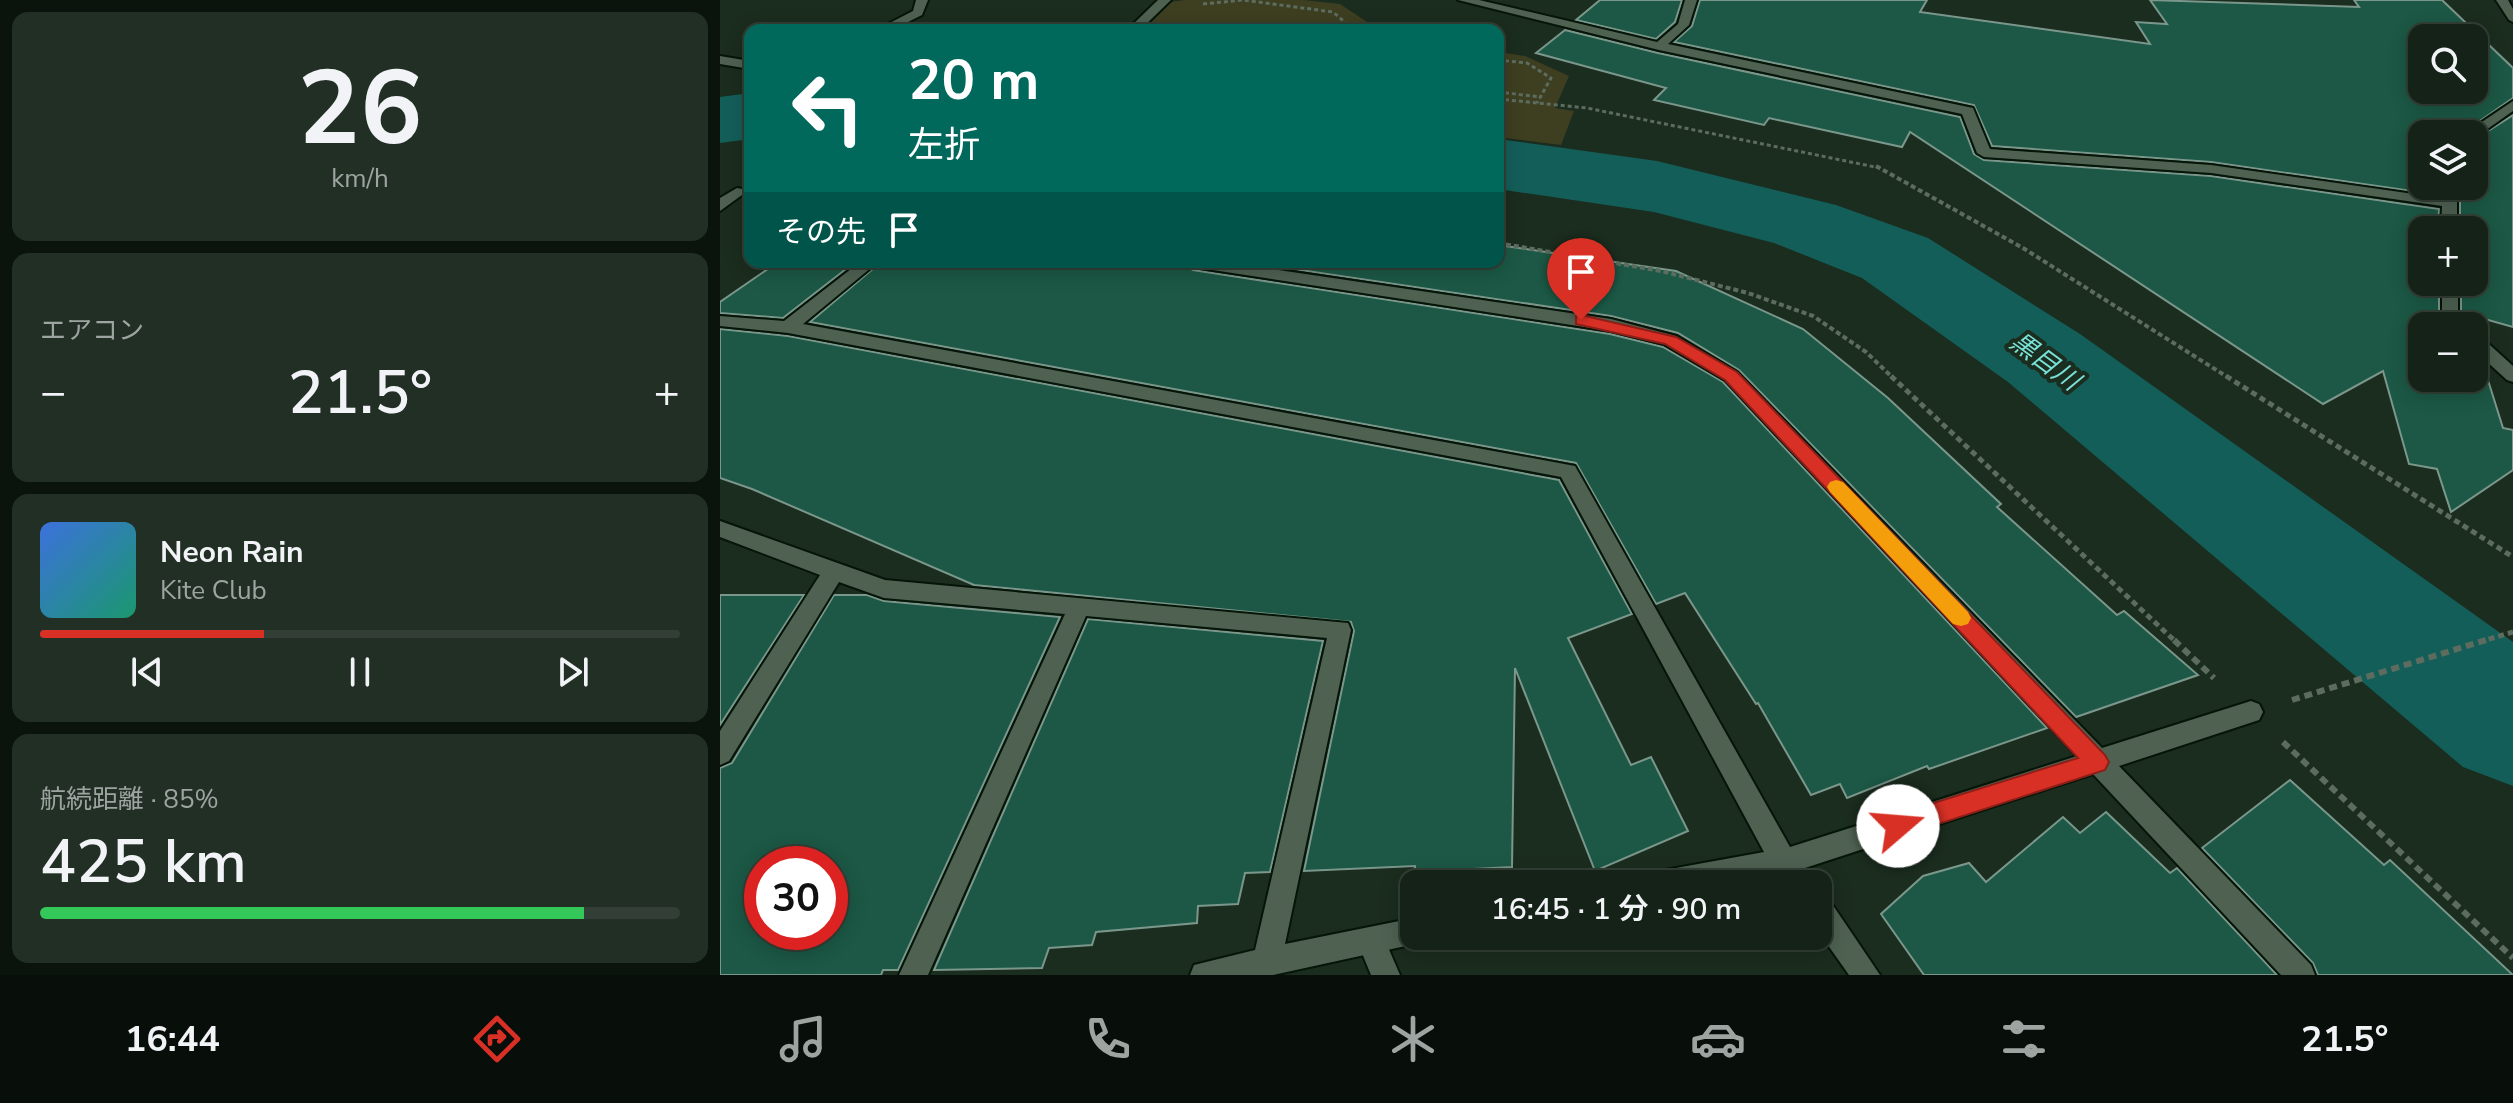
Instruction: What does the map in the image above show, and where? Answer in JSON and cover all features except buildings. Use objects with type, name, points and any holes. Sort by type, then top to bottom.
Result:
[{"type":"street","points":[[895,24],[918,13],[922,0]]},
{"type":"street","points":[[1464,0],[1659,46],[1968,111],[1984,153],[2211,169],[2449,203]]},
{"type":"street","points":[[1659,46],[1683,25],[1691,0]]},
{"type":"street","points":[[2502,0],[2513,18]]},
{"type":"street","points":[[1139,24],[1160,4]]},
{"type":"street","points":[[720,60],[744,64]]},
{"type":"street","points":[[2488,123],[2513,106]]},
{"type":"street","points":[[720,206],[737,192]]},
{"type":"street","points":[[2449,200],[2449,216]]},
{"type":"street","points":[[788,327],[862,268]]},
{"type":"street","points":[[1233,268],[1611,325],[1670,340],[1731,376],[2301,975]]},
{"type":"street","points":[[720,321],[788,327],[1568,471],[1790,870]]},
{"type":"street","points":[[2488,353],[2513,376]]},
{"type":"street","points":[[720,529],[884,589],[1340,630],[1267,962]]},
{"type":"street","points":[[720,753],[834,571]]},
{"type":"street","points":[[913,975],[1080,606]]},
{"type":"street","points":[[1741,870],[1784,862],[2251,712]]},
{"type":"street","points":[[1832,928],[1866,975]]},
{"type":"street","points":[[1204,975],[1400,935]]},
{"type":"street","points":[[1371,941],[1386,975]]},
{"type":"path","points":[[1160,4],[1243,0],[1333,12],[1347,24]]},
{"type":"path","points":[[1504,61],[1527,63],[1551,78],[1537,103]]},
{"type":"path","points":[[1504,93],[1541,97]]},
{"type":"path","points":[[1504,100],[1587,108],[1873,164],[2023,248],[2513,557]]},
{"type":"path","points":[[1504,244],[1661,271],[1748,293],[1813,316],[1866,352],[2513,958]]},
{"type":"path","points":[[2251,712],[2513,632]]},
{"type":"green space","points":[[1185,0],[1303,0],[1340,4],[1370,24],[1139,24],[1162,3]]},
{"type":"green space","points":[[1504,53],[1525,56],[1569,76],[1555,108],[1574,111],[1561,145],[1504,138]]},
{"type":"waterway","name":"黒目川","points":[[720,120],[744,117]]},
{"type":"waterway","name":"黒目川","points":[[1504,165],[1657,187],[1805,224],[1895,258],[2044,358],[2513,722]]},
{"type":"slow traffic","points":[[1836,487],[1961,618]]},
{"type":"route","points":[[1581,320],[1670,340],[1731,376],[2097,762],[1898,826]]}]
